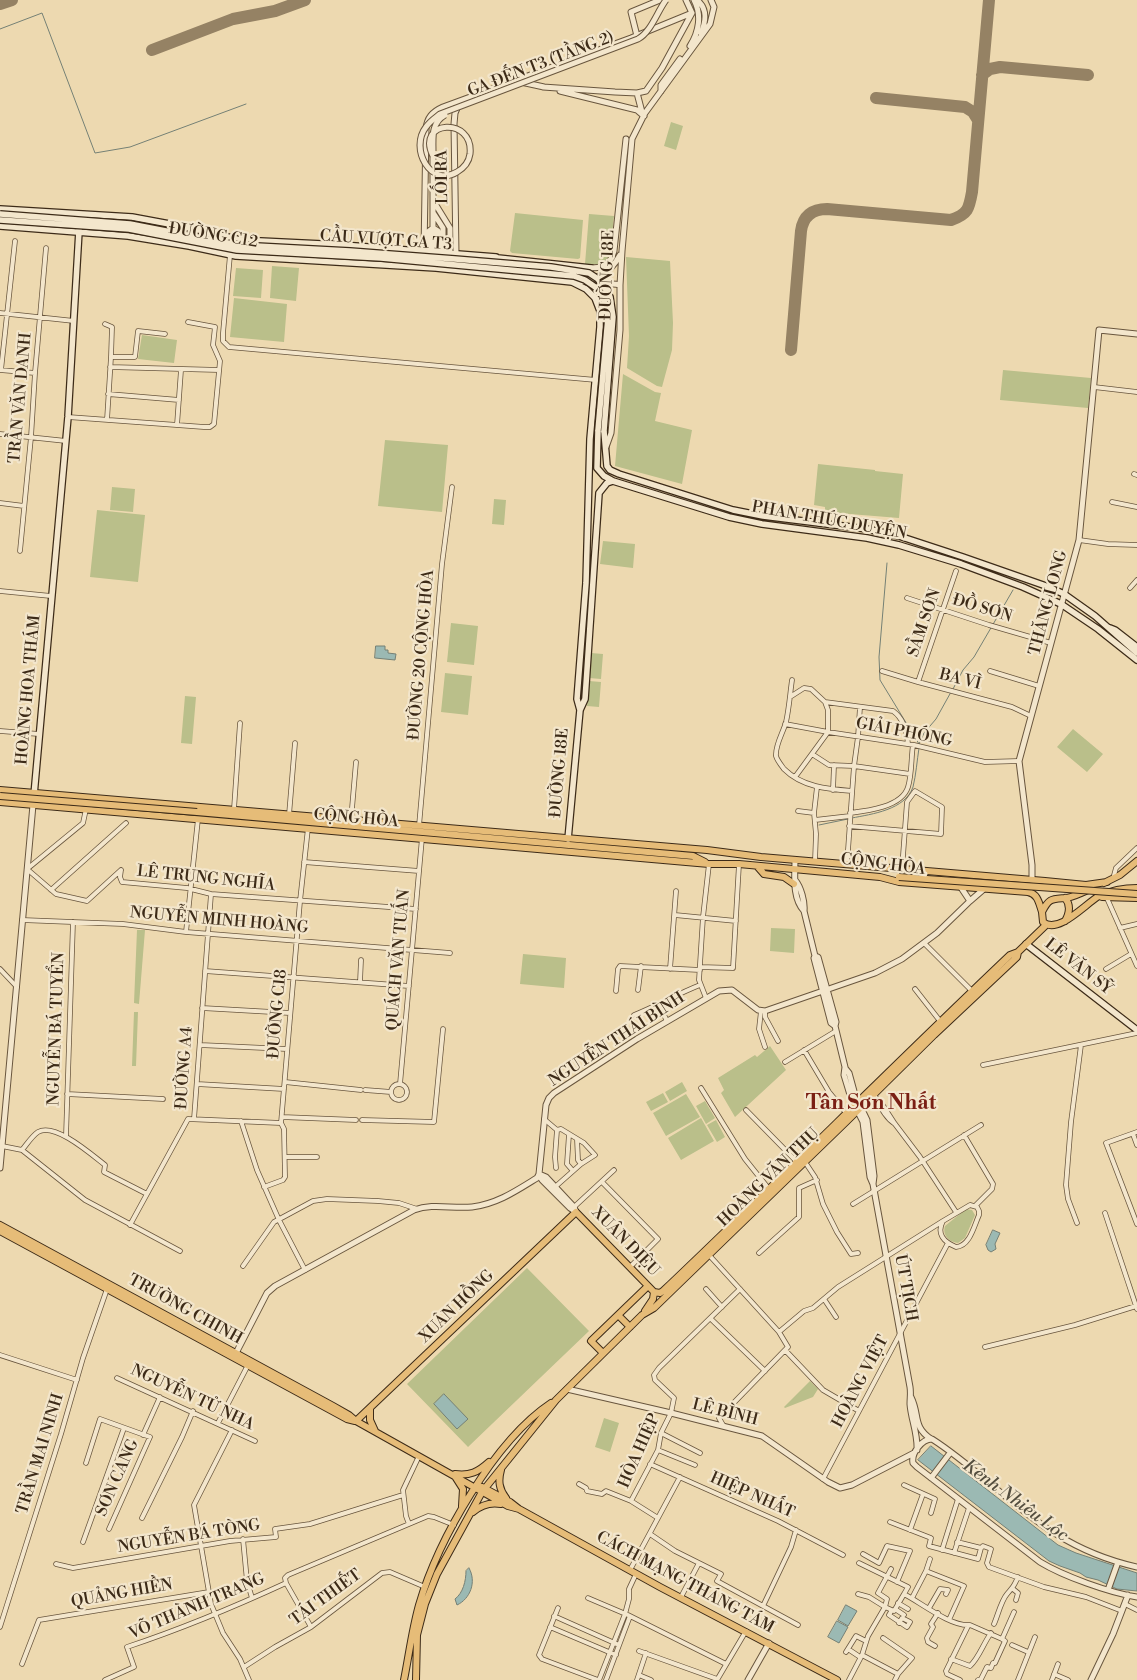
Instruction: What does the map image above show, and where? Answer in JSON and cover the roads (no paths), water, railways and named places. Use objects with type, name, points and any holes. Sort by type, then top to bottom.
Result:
[{"type":"main road","name":"ĐƯỜNG C12","points":[[0,209],[132,217],[191,228],[240,240],[343,245],[591,268]]},
{"type":"main road","name":"CẦU VƯỢT GA T3","points":[[0,214],[130,224],[238,246],[350,251],[455,259],[559,268],[589,273],[598,279],[607,291],[610,297],[613,317],[601,430]]},
{"type":"main road","name":"HOÀNG HOA THÁM","points":[[33,805],[68,417],[80,214]]},
{"type":"main road","name":"CẦU VƯỢT GA T3","points":[[0,220],[129,229],[237,250],[455,264],[580,278],[598,289],[604,299],[607,312],[601,430],[606,448]]},
{"type":"main road","name":"ĐƯỜNG C12","points":[[0,226],[128,236],[230,255],[436,268],[572,282],[586,289],[596,298]]},
{"type":"main road","points":[[338,262],[343,245]]},
{"type":"main road","points":[[436,268],[439,253]]},
{"type":"main road","points":[[439,253],[455,270]]},
{"type":"main road","points":[[497,258],[497,274]]},
{"type":"main road","name":"ĐƯỜNG 18E","points":[[580,710],[576,699],[587,553],[590,439],[600,327],[600,310],[596,298]]},
{"type":"main road","points":[[597,460],[601,430]]},
{"type":"main road","name":"ĐƯỜNG 18E","points":[[590,439],[597,460]]},
{"type":"main road","name":"ĐƯỜNG 18E","points":[[605,462],[606,448]]},
{"type":"main road","name":"PHAN THÚC DUYỆN","points":[[597,460],[597,468],[600,472],[613,481],[729,517],[762,524],[867,538],[899,545],[1023,586],[1061,604],[1098,629],[1137,660]]},
{"type":"main road","name":"PHAN THÚC DUYỆN","points":[[605,462],[610,470],[619,474],[732,510],[763,516],[867,529],[900,536],[963,557],[1064,594],[1137,647]]},
{"type":"main road","name":"ĐƯỜNG 18E","points":[[568,845],[580,710],[585,699],[599,493],[607,484],[613,481]]},
{"type":"main road","points":[[587,553],[594,554]]},
{"type":"main road","points":[[961,564],[963,557]]},
{"type":"main road","points":[[1106,626],[1137,653]]},
{"type":"main road","points":[[581,646],[589,647]]},
{"type":"main road","points":[[0,790],[0,794],[198,815]]},
{"type":"main road","name":"CỘNG HÒA","points":[[0,790],[419,826],[709,864],[739,864],[795,869],[880,877],[899,882],[1033,893],[1042,912]]},
{"type":"main road","points":[[65,808],[66,795]]},
{"type":"main road","name":"CỘNG HÒA","points":[[0,802],[65,808],[198,815],[568,845],[693,856],[709,864]]},
{"type":"main road","name":"CỘNG HÒA","points":[[198,815],[308,828],[422,838],[706,850],[795,860],[1086,885],[1110,881]]},
{"type":"main road","name":"CỘNG HÒA","points":[[693,856],[706,850]]},
{"type":"main road","points":[[1137,861],[1110,881],[1059,896],[1047,904],[1042,912],[1042,920],[1046,925],[1055,926],[1064,922],[1098,897],[1117,889],[1137,888]]},
{"type":"main road","points":[[757,866],[766,875],[784,877],[795,882]]},
{"type":"main road","points":[[880,877],[1137,894]]},
{"type":"main road","points":[[1017,879],[1059,896]]},
{"type":"main road","points":[[1045,881],[1069,905],[1069,912],[1064,922]]},
{"type":"main road","points":[[1098,897],[1137,898]]},
{"type":"main road","name":"HOÀNG VĂN THỤ","points":[[872,1092],[1017,957],[1018,952],[1046,925]]},
{"type":"main road","name":"LÊ VĂN SỸ","points":[[1026,944],[1137,1032]]},
{"type":"main road","name":"HOÀNG VĂN THỤ","points":[[654,1292],[660,1293],[663,1291],[806,1162],[940,1022],[1012,953],[1018,952]]},
{"type":"main road","name":"HOÀNG VĂN THỤ","points":[[717,1244],[769,1189],[847,1114],[858,1107]]},
{"type":"main road","name":"XUÂN DIỆU","points":[[575,1209],[654,1292]]},
{"type":"main road","name":"XUÂN HỒNG","points":[[356,1421],[575,1209]]},
{"type":"main road","name":"TRƯỜNG CHINH","points":[[0,1225],[29,1244],[108,1289],[235,1356],[248,1366],[349,1415],[356,1421],[483,1490]]},
{"type":"main road","name":"TRƯỜNG CHINH","points":[[0,1231],[29,1244],[301,1392]]},
{"type":"main road","name":"HOÀNG VĂN THỤ","points":[[416,1680],[417,1635],[425,1604],[438,1574],[483,1490],[556,1400],[642,1315],[654,1308],[707,1253]]},
{"type":"main road","points":[[603,1353],[591,1341],[648,1286]]},
{"type":"main road","points":[[642,1315],[651,1303],[654,1292]]},
{"type":"main road","points":[[618,1314],[630,1327]]},
{"type":"main road","name":"HOÀNG VĂN THỤ","points":[[404,1680],[415,1619],[425,1587],[438,1555],[460,1513],[476,1485],[499,1454],[529,1421],[543,1408],[556,1400]]},
{"type":"main road","points":[[370,1409],[370,1420],[375,1431]]},
{"type":"main road","points":[[449,1472],[465,1475],[474,1473],[499,1454]]},
{"type":"main road","points":[[503,1465],[499,1477],[500,1486],[509,1504]]},
{"type":"main road","points":[[449,1472],[460,1482],[463,1490],[460,1513]]},
{"type":"main road","name":"CÁCH MẠNG THÁNG TÁM","points":[[483,1490],[837,1680]]},
{"type":"main road","points":[[466,1502],[474,1507]]},
{"type":"main road","points":[[470,1515],[480,1507],[489,1504],[509,1504]]},
{"type":"street","points":[[637,36],[631,12],[660,0]]},
{"type":"street","points":[[433,156],[429,143],[432,134],[439,128],[452,127],[459,129],[468,140],[470,148],[469,157],[466,164],[455,173],[440,174],[426,166],[419,154],[420,136],[431,121],[440,114],[638,39],[647,32],[666,0]]},
{"type":"street","name":"GA ĐẾN T3 (TẦNG 2)","points":[[433,156],[433,129],[442,116],[638,42],[649,33],[660,12],[671,0]]},
{"type":"street","points":[[659,94],[661,85],[694,37],[700,18],[686,0]]},
{"type":"street","points":[[543,87],[637,93],[646,91],[695,12],[695,0]]},
{"type":"street","points":[[695,0],[703,7],[705,15],[699,38]]},
{"type":"street","points":[[659,94],[710,24],[714,6],[711,0]]},
{"type":"street","points":[[461,101],[637,36],[695,12]]},
{"type":"street","points":[[516,81],[637,110],[644,116]]},
{"type":"street","points":[[637,93],[644,116]]},
{"type":"street","name":"ĐƯỜNG 18E","points":[[606,448],[611,433],[620,330],[622,251],[632,139],[644,116],[659,94]]},
{"type":"street","name":"LỐI RA","points":[[439,253],[425,156],[426,130],[428,118],[437,110],[461,101]]},
{"type":"street","name":"LỐI RA","points":[[439,253],[454,117],[461,101]]},
{"type":"street","name":"ĐƯỜNG 18E","points":[[591,268],[604,267],[611,259],[614,251],[626,139]]},
{"type":"street","name":"LỐI RA","points":[[433,156],[434,214],[433,228],[429,230],[439,253]]},
{"type":"street","name":"LỐI RA","points":[[433,202],[450,228],[439,253]]},
{"type":"street","name":"LỐI RA","points":[[434,214],[443,228],[439,253]]},
{"type":"street","name":"LỐI RA","points":[[433,228],[438,231],[439,253]]},
{"type":"street","points":[[15,241],[0,370],[35,373]]},
{"type":"street","name":"TRẦN VĂN DANH","points":[[20,550],[46,248]]},
{"type":"street","points":[[572,282],[588,281],[604,274],[615,264],[622,251]]},
{"type":"street","points":[[230,255],[223,333],[223,341],[229,347],[596,380]]},
{"type":"street","points":[[596,298],[605,285],[612,283],[620,285]]},
{"type":"street","points":[[0,313],[74,321]]},
{"type":"street","points":[[68,417],[204,427],[210,427],[214,424],[220,361],[214,346],[215,326],[188,322]]},
{"type":"street","points":[[105,324],[112,326],[107,420]]},
{"type":"street","name":"THĂNG LONG","points":[[1032,880],[1032,865],[1019,761],[1079,540],[1099,330],[1137,334]]},
{"type":"street","points":[[111,357],[135,357],[138,331],[165,334]]},
{"type":"street","points":[[110,367],[181,370],[202,368],[219,370]]},
{"type":"street","points":[[178,425],[181,370]]},
{"type":"street","points":[[1094,387],[1137,392]]},
{"type":"street","points":[[108,394],[179,400]]},
{"type":"street","points":[[0,434],[66,441]]},
{"type":"street","name":"ĐƯỜNG 20 CỘNG HÒA","points":[[419,826],[442,564],[452,486]]},
{"type":"street","points":[[1112,502],[1137,507]]},
{"type":"street","points":[[0,504],[24,506]]},
{"type":"street","points":[[1079,540],[1137,546]]},
{"type":"street","name":"SẦM SƠN","points":[[918,682],[956,571]]},
{"type":"street","points":[[1130,588],[1137,580]]},
{"type":"street","points":[[0,591],[51,596]]},
{"type":"street","name":"ĐỒ SƠN","points":[[907,598],[1051,643]]},
{"type":"street","name":"BA VÌ","points":[[882,671],[1012,707],[1031,716]]},
{"type":"street","points":[[990,671],[1039,686]]},
{"type":"street","points":[[792,680],[785,724],[776,753],[781,766],[795,777],[817,787],[852,791]]},
{"type":"street","points":[[790,697],[800,690],[811,689],[825,702],[828,710],[828,732],[795,777]]},
{"type":"street","points":[[815,820],[866,811],[894,802],[902,797],[908,785],[910,774],[912,745],[895,712],[825,702]]},
{"type":"street","points":[[847,864],[860,707]]},
{"type":"street","points":[[234,809],[240,723]]},
{"type":"street","name":"GIẢI PHÓNG","points":[[785,724],[925,747],[985,762],[1019,761]]},
{"type":"street","points":[[0,731],[39,734]]},
{"type":"street","points":[[289,814],[295,743]]},
{"type":"street","points":[[812,754],[824,763],[910,774]]},
{"type":"street","points":[[351,820],[356,762]]},
{"type":"street","points":[[833,790],[834,765]]},
{"type":"street","points":[[815,861],[816,834],[814,812],[817,787]]},
{"type":"street","points":[[849,824],[905,831],[940,834],[942,807],[914,791],[907,802],[905,831],[902,869]]},
{"type":"street","name":"HOÀNG HOA THÁM","points":[[0,1168],[33,805]]},
{"type":"street","points":[[27,869],[84,823],[86,809]]},
{"type":"street","points":[[798,811],[814,812]]},
{"type":"street","points":[[186,932],[198,815]]},
{"type":"street","points":[[50,890],[126,824]]},
{"type":"street","name":"ĐƯỜNG C18","points":[[264,1187],[285,1178],[284,1129],[281,1123],[296,941],[308,828]]},
{"type":"street","name":"QUÁCH VĂN TUẤN","points":[[400,1084],[422,838]]},
{"type":"street","points":[[1110,881],[1116,868],[1137,848]]},
{"type":"street","name":"ÚT TỊCH","points":[[795,860],[795,882],[800,907],[804,911],[816,956],[818,957],[825,991],[836,1022],[835,1028],[845,1068],[849,1073],[863,1122],[870,1177],[873,1184],[911,1397],[919,1427],[924,1434],[932,1439]]},
{"type":"street","points":[[304,862],[419,871]]},
{"type":"street","points":[[706,998],[700,985],[700,968],[709,864]]},
{"type":"street","points":[[616,991],[618,968],[620,966],[670,969],[733,968],[739,864]]},
{"type":"street","name":"LÊ TRUNG NGHĨA","points":[[27,869],[50,890],[58,894],[87,901],[121,870],[122,882],[190,889],[211,894],[416,909]]},
{"type":"street","points":[[960,886],[970,901]]},
{"type":"street","points":[[763,1011],[875,973],[902,960],[924,944],[985,888]]},
{"type":"street","points":[[670,969],[676,892]]},
{"type":"street","name":"ĐƯỜNG A4","points":[[130,1225],[186,1122],[188,1119],[194,1119],[211,894]]},
{"type":"street","points":[[1106,896],[1137,966]]},
{"type":"street","points":[[675,915],[736,921]]},
{"type":"street","name":"NGUYỄN MINH HOÀNG","points":[[22,920],[122,924],[208,934],[450,953]]},
{"type":"street","name":"NGUYỄN BÁ TUYỂN","points":[[66,1136],[74,922]]},
{"type":"street","points":[[1120,928],[1137,924]]},
{"type":"street","points":[[924,944],[972,991]]},
{"type":"street","points":[[1106,969],[1131,954]]},
{"type":"street","points":[[360,982],[361,960]]},
{"type":"street","points":[[638,990],[641,966]]},
{"type":"street","points":[[0,969],[17,987]]},
{"type":"street","points":[[205,971],[409,986]]},
{"type":"street","points":[[634,1015],[700,985]]},
{"type":"street","points":[[915,989],[940,1022]]},
{"type":"street","name":"NGUYỄN THÁI BÌNH","points":[[539,1174],[547,1102],[554,1093],[667,1021],[719,991],[732,990],[763,1011]]},
{"type":"street","points":[[659,1005],[667,1021]]},
{"type":"street","points":[[202,1008],[290,1013]]},
{"type":"street","points":[[763,1011],[764,1017],[778,1041]]},
{"type":"street","points":[[763,1011],[759,1029],[765,1047]]},
{"type":"street","points":[[785,1062],[835,1028]]},
{"type":"street","points":[[362,1120],[434,1122],[443,1029]]},
{"type":"street","points":[[983,1066],[1137,1032]]},
{"type":"street","points":[[200,1045],[287,1050]]},
{"type":"street","points":[[1077,1223],[1068,1199],[1066,1185],[1071,1122],[1081,1045]]},
{"type":"street","points":[[804,1050],[828,1092],[847,1114]]},
{"type":"street","points":[[285,1082],[391,1092]]},
{"type":"street","points":[[197,1084],[284,1089]]},
{"type":"street","points":[[400,1084],[405,1086],[407,1090],[406,1098],[396,1100],[391,1092],[394,1086],[400,1084]]},
{"type":"street","points":[[701,1088],[745,1159],[769,1189]]},
{"type":"street","points":[[872,1092],[922,1160],[956,1212]]},
{"type":"street","points":[[67,1094],[163,1099]]},
{"type":"street","points":[[0,1099],[6,1102]]},
{"type":"street","points":[[746,1110],[797,1162]]},
{"type":"street","points":[[282,1117],[356,1120]]},
{"type":"street","points":[[194,1119],[281,1123]]},
{"type":"street","points":[[544,1119],[557,1130],[562,1129],[577,1139],[595,1154],[555,1187]]},
{"type":"street","points":[[241,1121],[264,1187],[278,1220],[304,1270]]},
{"type":"street","points":[[853,1204],[981,1125]]},
{"type":"street","points":[[556,1168],[557,1130]]},
{"type":"street","points":[[22,1150],[41,1131],[54,1132],[66,1136],[105,1165],[104,1172],[147,1194]]},
{"type":"street","points":[[1137,1145],[1135,1133],[1106,1143],[1137,1224]]},
{"type":"street","points":[[569,1134],[567,1164],[573,1171]]},
{"type":"street","points":[[964,1135],[993,1184],[992,1189],[975,1206]]},
{"type":"street","points":[[577,1139],[578,1160],[581,1164]]},
{"type":"street","points":[[2,1146],[22,1150],[85,1200],[180,1251]]},
{"type":"street","points":[[285,1157],[317,1157]]},
{"type":"street","points":[[806,1162],[816,1180],[823,1204],[837,1232],[851,1254],[858,1253]]},
{"type":"street","points":[[575,1209],[614,1170]]},
{"type":"street","points":[[235,1356],[268,1292],[304,1270],[417,1209],[433,1206],[474,1207],[493,1202],[511,1194],[537,1178],[539,1174]]},
{"type":"street","name":"XUÂN DIỆU","points":[[539,1174],[546,1177],[575,1209]]},
{"type":"street","name":"XUÂN DIỆU","points":[[539,1174],[542,1180],[570,1208],[575,1209]]},
{"type":"street","points":[[759,1253],[799,1217],[799,1188],[816,1180]]},
{"type":"street","points":[[602,1182],[658,1240],[630,1267]]},
{"type":"street","points":[[243,1266],[271,1226],[278,1220],[313,1201],[322,1199],[378,1201],[417,1209]]},
{"type":"street","points":[[779,1332],[804,1311],[810,1310],[838,1287],[886,1255],[956,1212],[967,1206],[975,1206],[979,1209],[980,1213],[967,1242],[960,1247],[944,1240],[940,1233],[943,1220]]},
{"type":"street","points":[[985,1348],[1136,1307],[1105,1213]]},
{"type":"street","name":"HOÀNG VIỆT","points":[[823,1479],[948,1243]]},
{"type":"street","points":[[707,1253],[779,1332],[788,1347],[719,1418],[723,1426]]},
{"type":"street","name":"TRẦN MAI NINH","points":[[0,1627],[77,1380],[108,1289]]},
{"type":"street","points":[[706,1289],[722,1307]]},
{"type":"street","points":[[671,1412],[674,1398],[655,1380],[654,1375],[740,1289]]},
{"type":"street","points":[[824,1299],[836,1317]]},
{"type":"street","points":[[710,1319],[765,1370]]},
{"type":"street","points":[[785,1350],[823,1390],[859,1411]]},
{"type":"street","points":[[0,1355],[77,1380]]},
{"type":"street","points":[[218,1423],[248,1366]]},
{"type":"street","name":"NGUYỄN TỬ NHA","points":[[117,1378],[193,1411],[255,1441]]},
{"type":"street","name":"LÊ BÌNH","points":[[567,1389],[671,1412],[764,1437],[835,1487],[844,1488],[902,1460],[916,1451],[927,1440],[932,1439]]},
{"type":"street","points":[[86,1463],[100,1419],[144,1435],[160,1397]]},
{"type":"street","name":"ÚT TỊCH","points":[[911,1397],[910,1403],[916,1433],[916,1451],[912,1457],[912,1463]]},
{"type":"street","points":[[142,1518],[193,1411]]},
{"type":"street","name":"HÒA HIỆP","points":[[631,1501],[658,1450],[661,1433],[671,1412]]},
{"type":"street","points":[[83,1542],[124,1428]]},
{"type":"street","points":[[232,1430],[195,1502],[209,1592],[215,1614],[223,1633],[244,1667],[249,1680]]},
{"type":"street","points":[[661,1433],[700,1453]]},
{"type":"street","name":"SƠN CANG","points":[[109,1529],[150,1437],[144,1435]]},
{"type":"street","points":[[932,1439],[949,1454],[1056,1534],[1118,1563],[1137,1567]]},
{"type":"street","points":[[658,1450],[695,1465]]},
{"type":"street","points":[[932,1477],[949,1454]]},
{"type":"street","points":[[409,1524],[403,1495],[404,1488],[420,1456]]},
{"type":"street","points":[[902,1460],[908,1460],[932,1477],[958,1500],[1046,1566],[1128,1596],[1137,1596]]},
{"type":"street","name":"HIỆP NHẤT","points":[[650,1464],[796,1530],[843,1555]]},
{"type":"street","points":[[558,1608],[539,1654],[542,1659],[599,1680],[625,1614],[633,1572],[658,1518],[680,1478]]},
{"type":"street","points":[[579,1484],[586,1488],[587,1491],[602,1494],[606,1491],[631,1501],[658,1518]]},
{"type":"street","points":[[904,1485],[935,1499],[931,1513]]},
{"type":"street","points":[[910,1530],[923,1494]]},
{"type":"street","name":"NGUYỄN BÁ TÒNG","points":[[56,1564],[73,1568],[243,1539],[276,1537],[275,1529],[310,1524],[403,1495]]},
{"type":"street","points":[[942,1550],[958,1500]]},
{"type":"street","points":[[954,1554],[969,1508]]},
{"type":"street","name":"VÕ THÀNH TRANG","points":[[104,1680],[134,1667],[127,1647],[175,1631],[286,1583],[284,1578],[288,1574],[432,1516],[454,1525]]},
{"type":"street","points":[[890,1522],[931,1538],[929,1546],[954,1554],[978,1559],[981,1548]]},
{"type":"street","points":[[763,1606],[791,1547],[796,1530]]},
{"type":"street","points":[[650,1534],[675,1551],[721,1574],[717,1581],[798,1625]]},
{"type":"street","points":[[243,1539],[247,1581],[252,1598]]},
{"type":"street","points":[[957,1542],[992,1549],[987,1563],[989,1567],[1044,1587],[1084,1596],[1122,1611]]},
{"type":"street","points":[[863,1554],[879,1563],[887,1546],[910,1551],[897,1582]]},
{"type":"street","points":[[912,1598],[930,1559]]},
{"type":"street","points":[[681,1597],[699,1563]]},
{"type":"street","points":[[859,1563],[908,1587],[889,1615],[899,1623]]},
{"type":"street","points":[[1109,1588],[1118,1563]]},
{"type":"street","points":[[849,1680],[866,1642],[885,1607],[887,1599],[878,1593],[891,1569]]},
{"type":"street","points":[[926,1571],[964,1586],[949,1620]]},
{"type":"street","name":"TÁI THIẾT","points":[[244,1667],[275,1647],[311,1628],[385,1572],[390,1572],[425,1587]]},
{"type":"street","points":[[994,1624],[1007,1594],[1018,1577]]},
{"type":"street","points":[[286,1583],[311,1628]]},
{"type":"street","points":[[929,1608],[940,1589],[948,1590],[946,1594]]},
{"type":"street","points":[[1012,1589],[1018,1593],[1016,1600]]},
{"type":"street","name":"QUẢNG HIỀN","points":[[22,1664],[39,1620],[209,1592]]},
{"type":"street","points":[[858,1594],[869,1597],[885,1607],[904,1615]]},
{"type":"street","points":[[904,1594],[949,1620],[1006,1641],[998,1660],[992,1663],[991,1668],[987,1667],[981,1679],[978,1680]]},
{"type":"street","points":[[1091,1680],[1128,1596]]},
{"type":"street","points":[[588,1598],[630,1616],[726,1664]]},
{"type":"street","points":[[898,1603],[908,1609]]},
{"type":"street","points":[[1125,1604],[1137,1610]]},
{"type":"street","points":[[1002,1639],[1014,1612]]},
{"type":"street","points":[[935,1646],[928,1642],[927,1638],[933,1627],[931,1624],[938,1613]]},
{"type":"street","points":[[554,1616],[619,1645]]},
{"type":"street","points":[[606,1680],[630,1616]]},
{"type":"street","points":[[960,1680],[947,1674],[946,1671],[968,1626]]},
{"type":"street","points":[[550,1627],[616,1655]]},
{"type":"street","points":[[639,1651],[717,1679],[746,1632]]},
{"type":"street","points":[[952,1659],[970,1666],[974,1663],[991,1634]]},
{"type":"street","points":[[866,1642],[856,1636],[847,1650],[898,1674]]},
{"type":"street","points":[[1018,1680],[1035,1637]]},
{"type":"street","points":[[883,1638],[912,1658],[895,1680]]},
{"type":"street","points":[[748,1680],[768,1643]]},
{"type":"street","points":[[1012,1645],[1028,1652]]},
{"type":"street","points":[[646,1653],[638,1678],[652,1680]]},
{"type":"street","points":[[1052,1680],[1058,1664]]},
{"type":"street","points":[[1054,1674],[1068,1680]]},
{"type":"water","points":[[376,646],[385,646],[385,650],[388,650],[388,653],[396,654],[395,660],[375,658]]},
{"type":"water","points":[[993,1230],[1000,1233],[995,1244],[996,1249],[991,1252],[986,1245]]},
{"type":"water","points":[[444,1394],[468,1419],[457,1429],[434,1404]]},
{"type":"water","name":"Kênh Nhiêu Lộc","points":[[931,1446],[1058,1545],[1076,1553],[1137,1573],[1137,1591],[1117,1589],[1049,1561],[918,1460]]},
{"type":"water","points":[[469,1568],[472,1579],[471,1590],[465,1599],[457,1605],[455,1599],[462,1590],[466,1571]]},
{"type":"water","points":[[846,1605],[857,1611],[848,1626],[838,1620]]},
{"type":"water","points":[[837,1621],[848,1627],[839,1643],[828,1637]]},
{"type":"waterway","points":[[0,29],[42,13],[95,153],[130,147],[246,104]]},
{"type":"waterway","points":[[887,563],[879,657],[880,680],[919,744]]},
{"type":"waterway","points":[[953,689],[1013,590]]},
{"type":"waterway","points":[[919,744],[924,733],[936,719],[951,692]]},
{"type":"waterway","points":[[852,818],[887,810],[903,801],[909,795],[913,787],[919,748]]},
{"type":"waterway","points":[[819,825],[848,819]]},
{"type":"district","name":"Tân Sơn Nhất","points":[[871,1104]]}]
